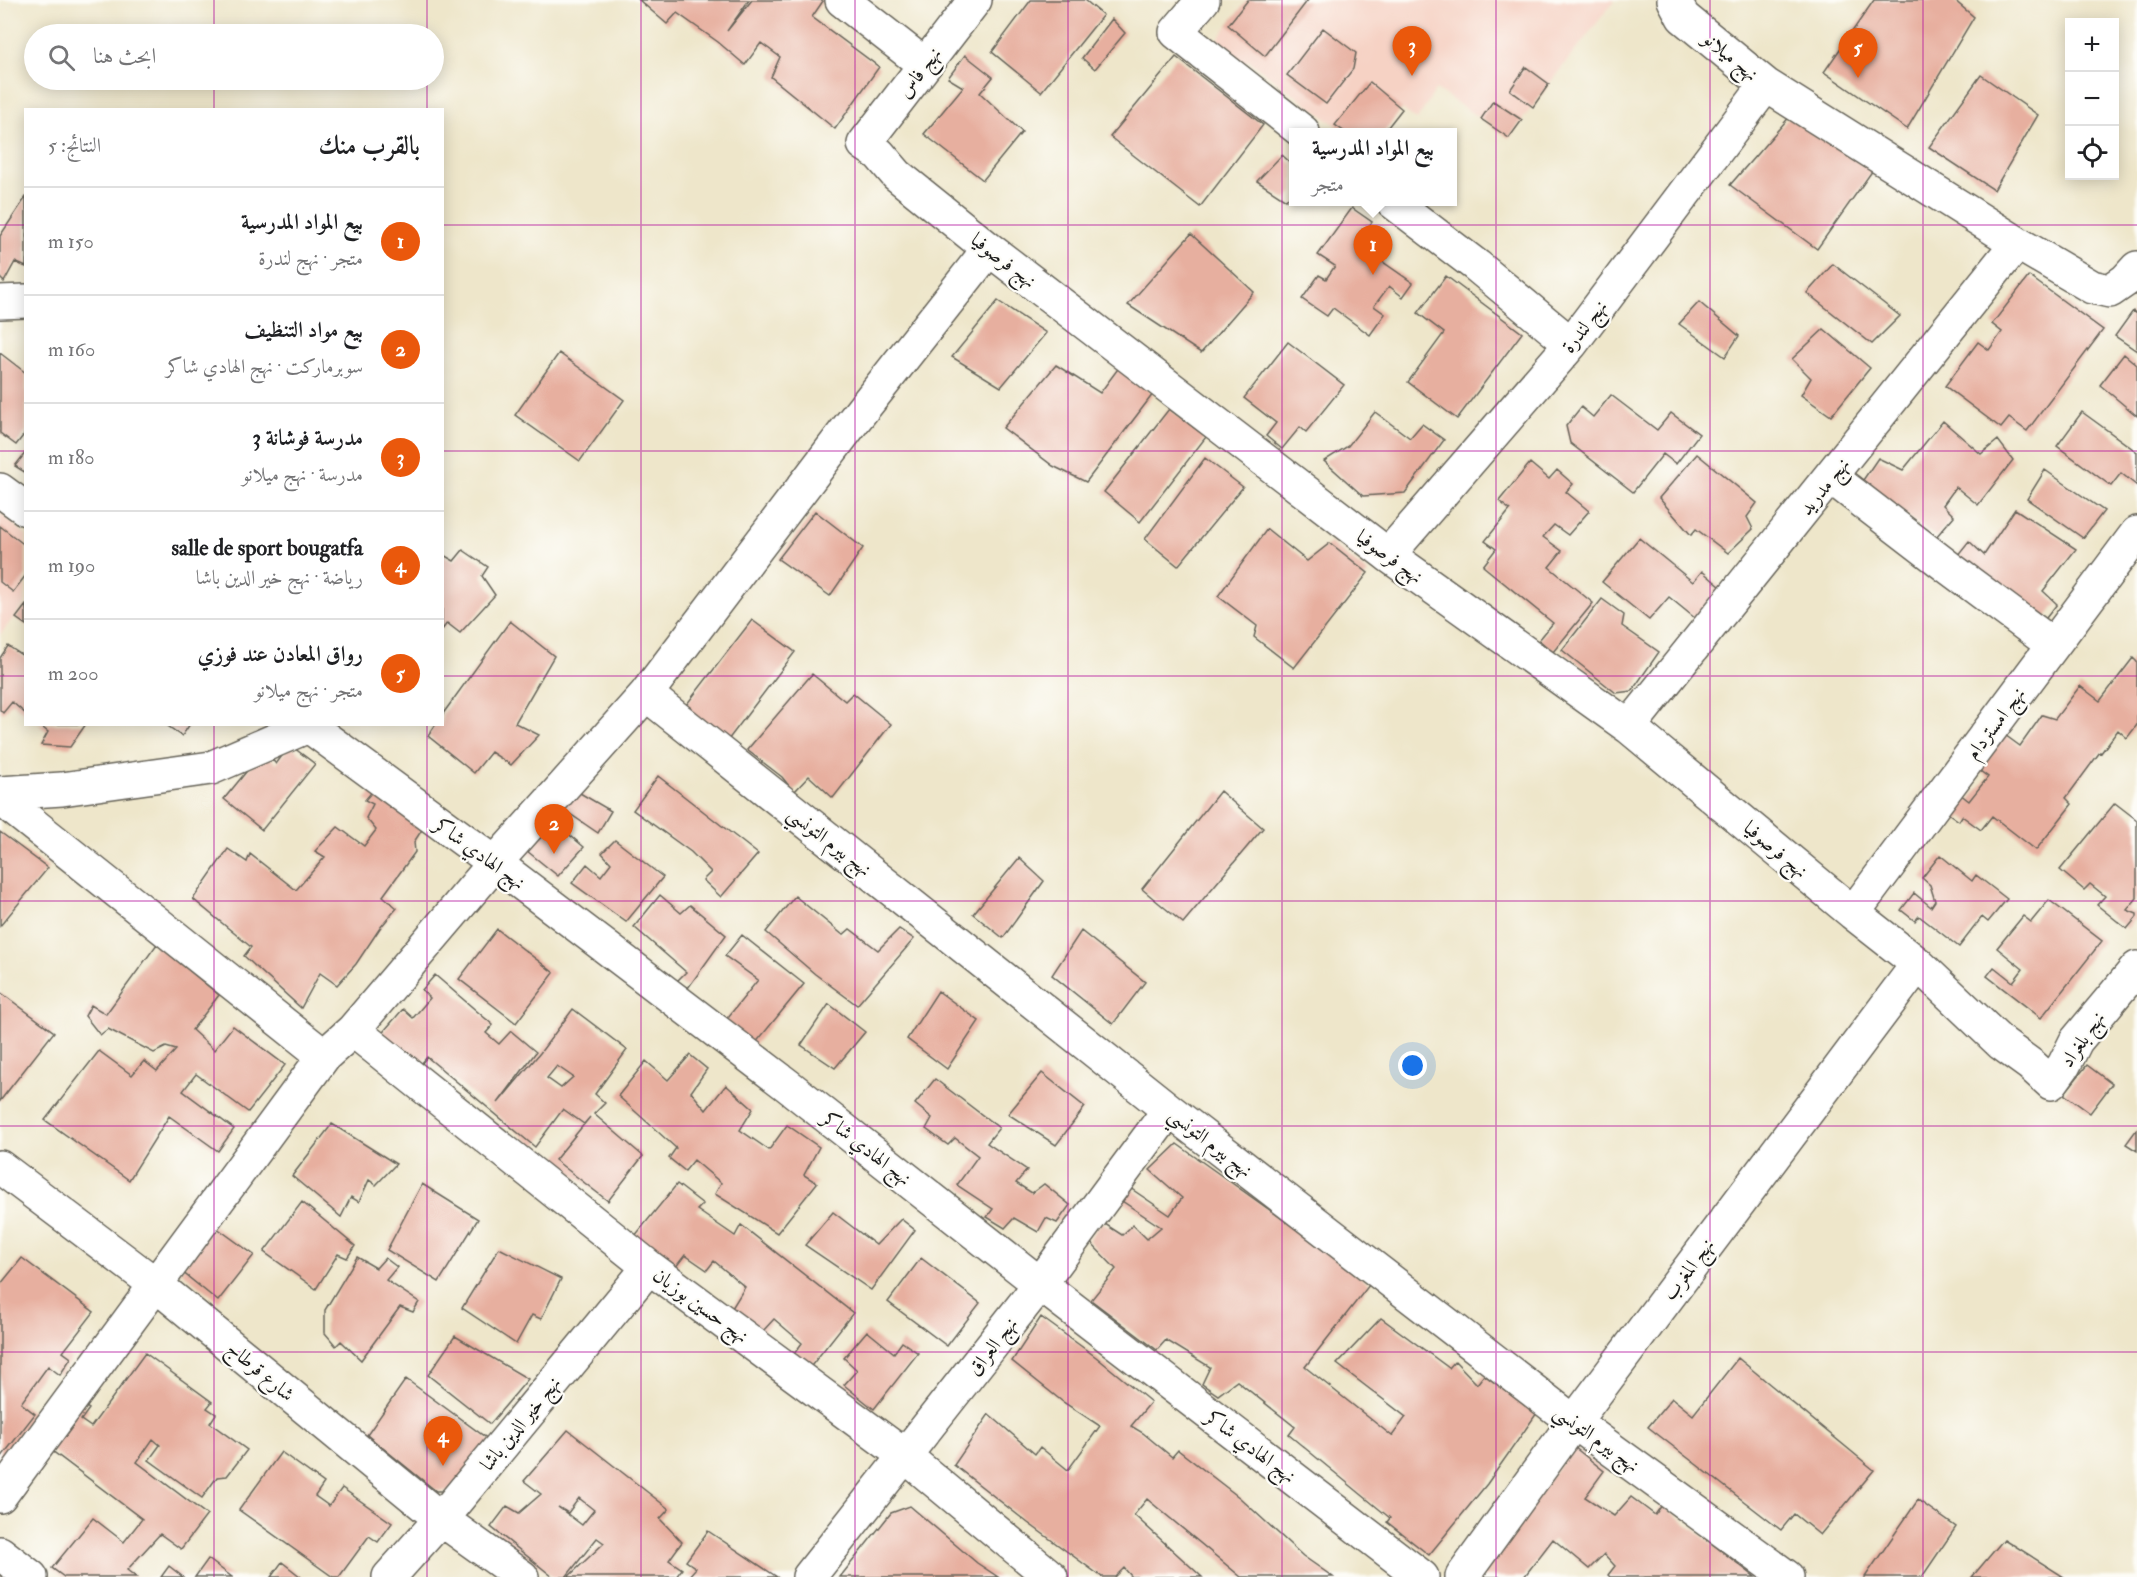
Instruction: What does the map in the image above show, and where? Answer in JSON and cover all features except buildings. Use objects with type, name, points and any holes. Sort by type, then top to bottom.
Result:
[{"type":"street","points":[[842,0],[925,65]]},
{"type":"street","name":"نهج فاس","points":[[864,144],[975,0]]},
{"type":"street","points":[[1203,0],[1176,32],[1298,128]]},
{"type":"street","name":"نهج ميلانو","points":[[1674,0],[1683,17],[1766,85],[2017,243],[2092,287],[2110,291],[2126,280],[2137,268]]},
{"type":"street","name":"نهج لندرة","points":[[1388,555],[1571,344],[1766,85]]},
{"type":"street","name":"نهج فرصوفيا","points":[[864,144],[879,154],[897,175],[989,249],[1388,555],[1629,727],[1918,964],[2002,1044],[2051,1083]]},
{"type":"street","points":[[1399,206],[1477,266],[1571,344]]},
{"type":"street","name":"نهج مدريد","points":[[1629,727],[2017,243]]},
{"type":"street","points":[[0,1496],[324,1056],[353,1030],[495,863],[646,694],[844,434],[989,249]]},
{"type":"street","points":[[0,302],[24,302]]},
{"type":"street","points":[[1831,477],[2053,645]]},
{"type":"street","points":[[0,490],[24,508]]},
{"type":"street","name":"نهج امستردام","points":[[1853,913],[2137,533]]},
{"type":"street","name":"نهج بيرم التونسي","points":[[646,694],[1169,1110],[1574,1422],[1787,1577]]},
{"type":"street","points":[[0,793],[62,789],[211,768],[320,730]]},
{"type":"street","name":"نهج الهادي شاكر","points":[[320,730],[778,1078],[1040,1284],[1422,1577]]},
{"type":"street","points":[[0,798],[324,1056]]},
{"type":"street","name":"نهج المغرب","points":[[1462,1577],[1574,1422],[1918,964]]},
{"type":"street","name":"نهج بلغراد","points":[[2051,1083],[2064,1065],[2076,1041],[2136,972]]},
{"type":"street","name":"نهج حسين بوزيان","points":[[353,1030],[649,1267],[905,1456],[1051,1577]]},
{"type":"street","name":"نهج العراق","points":[[809,1577],[1040,1284],[1169,1110]]},
{"type":"street","name":"شارع قرطاج","points":[[0,1167],[155,1284],[441,1520],[522,1577]]},
{"type":"street","name":"نهج خير الدين باشا","points":[[389,1577],[441,1520],[649,1267]]},
{"type":"street","points":[[0,1553],[31,1577]]},
{"type":"shaded area","points":[[1247,0],[1615,0],[1509,138],[1436,89],[1417,120],[1402,109],[1387,128],[1340,128],[1248,60],[1240,68],[1216,42]]},
{"type":"shaded area","points":[[0,513],[24,533],[24,604],[0,635]]},
{"type":"place","name":"مدرسة فوشانة 3","points":[[1412,76]]},
{"type":"place","name":"رواق المعادن عند فوزي","points":[[1858,78]]},
{"type":"place","name":"بيع المواد المدرسية","points":[[1373,275]]},
{"type":"place","name":"بيع مواد التنظيف","points":[[554,854]]},
{"type":"place","name":"salle de sport bougatfa","points":[[443,1466]]}]
